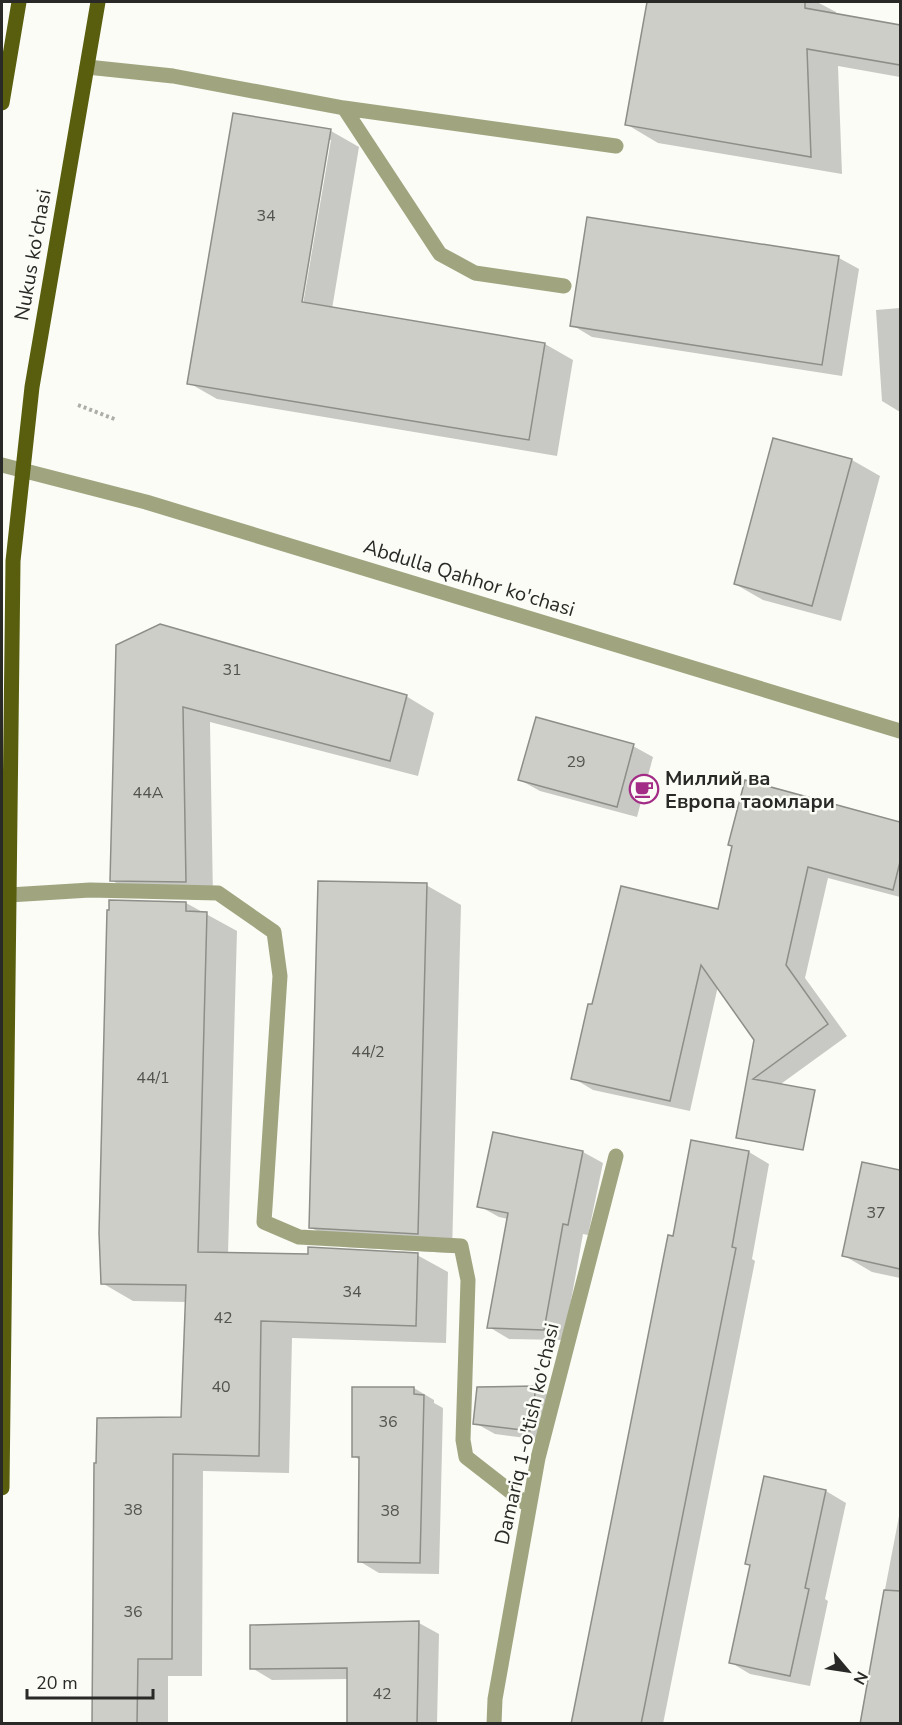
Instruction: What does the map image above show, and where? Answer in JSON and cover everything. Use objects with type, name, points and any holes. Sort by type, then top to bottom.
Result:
[{"type":"main road","points":[[2,103],[19,2]]},
{"type":"main road","name":"Nukus ko'chasi","points":[[2,1488],[13,561],[32,387],[98,2]]},
{"type":"street","points":[[87,67],[173,76],[344,108],[616,146]]},
{"type":"street","points":[[344,108],[440,254],[475,273],[564,286]]},
{"type":"street","name":"Abdulla Qahhor ko'chasi","points":[[2,465],[146,502],[900,731]]},
{"type":"street","points":[[9,895],[90,890],[218,893],[274,932],[280,976],[264,1222],[299,1237],[460,1246],[468,1280],[463,1440],[466,1457],[529,1506]]},
{"type":"street","name":"Damariq 1-o'tish ko'chasi","points":[[494,1724],[495,1699],[538,1458],[616,1156]]},
{"type":"path","points":[[78,405],[117,420]]},
{"type":"building","points":[[647,2],[805,2],[805,8],[900,25],[900,65],[807,49],[811,157],[625,125]]},
{"type":"building","points":[[233,113],[331,129],[302,302],[545,343],[529,440],[187,384]]},
{"type":"building","points":[[587,217],[839,256],[822,365],[570,326]]},
{"type":"building","points":[[773,438],[852,459],[812,606],[734,584]]},
{"type":"building","points":[[160,624],[407,695],[390,761],[183,707],[186,882],[110,881],[116,645]]},
{"type":"building","points":[[536,717],[634,744],[617,807],[518,780]]},
{"type":"building","points":[[745,780],[900,822],[900,862],[893,890],[808,867],[786,965],[828,1024],[753,1079],[815,1090],[803,1150],[736,1138],[754,1040],[701,965],[670,1101],[571,1079],[588,1004],[592,1004],[621,886],[718,909],[732,846],[728,845]]},
{"type":"building","points":[[318,881],[427,883],[418,1234],[309,1228]]},
{"type":"building","points":[[109,900],[186,902],[186,911],[207,912],[198,1252],[308,1254],[308,1247],[418,1253],[416,1326],[261,1321],[259,1456],[173,1454],[172,1659],[138,1659],[137,1724],[92,1724],[94,1463],[96,1463],[97,1418],[181,1417],[186,1285],[101,1284],[99,1233]]},
{"type":"building","points":[[493,1132],[583,1151],[568,1225],[563,1224],[544,1330],[487,1328],[508,1213],[477,1207]]},
{"type":"building","points":[[691,1140],[749,1151],[732,1247],[736,1248],[641,1724],[571,1724],[668,1235],[673,1236]]},
{"type":"building","points":[[862,1162],[900,1170],[900,1269],[842,1256]]},
{"type":"building","points":[[536,1386],[530,1431],[473,1424],[477,1387]]},
{"type":"building","points":[[352,1387],[414,1387],[414,1394],[424,1395],[420,1563],[358,1562],[359,1457],[352,1457]]},
{"type":"building","points":[[764,1476],[826,1490],[805,1588],[809,1589],[790,1676],[729,1663],[750,1565],[745,1564]]},
{"type":"building","points":[[884,1590],[900,1591],[900,1724],[860,1724]]},
{"type":"building","points":[[419,1621],[417,1724],[347,1724],[347,1668],[250,1669],[250,1625]]},
{"type":"place","name":"Миллий ва Европа таомлари","points":[[644,789]]}]
